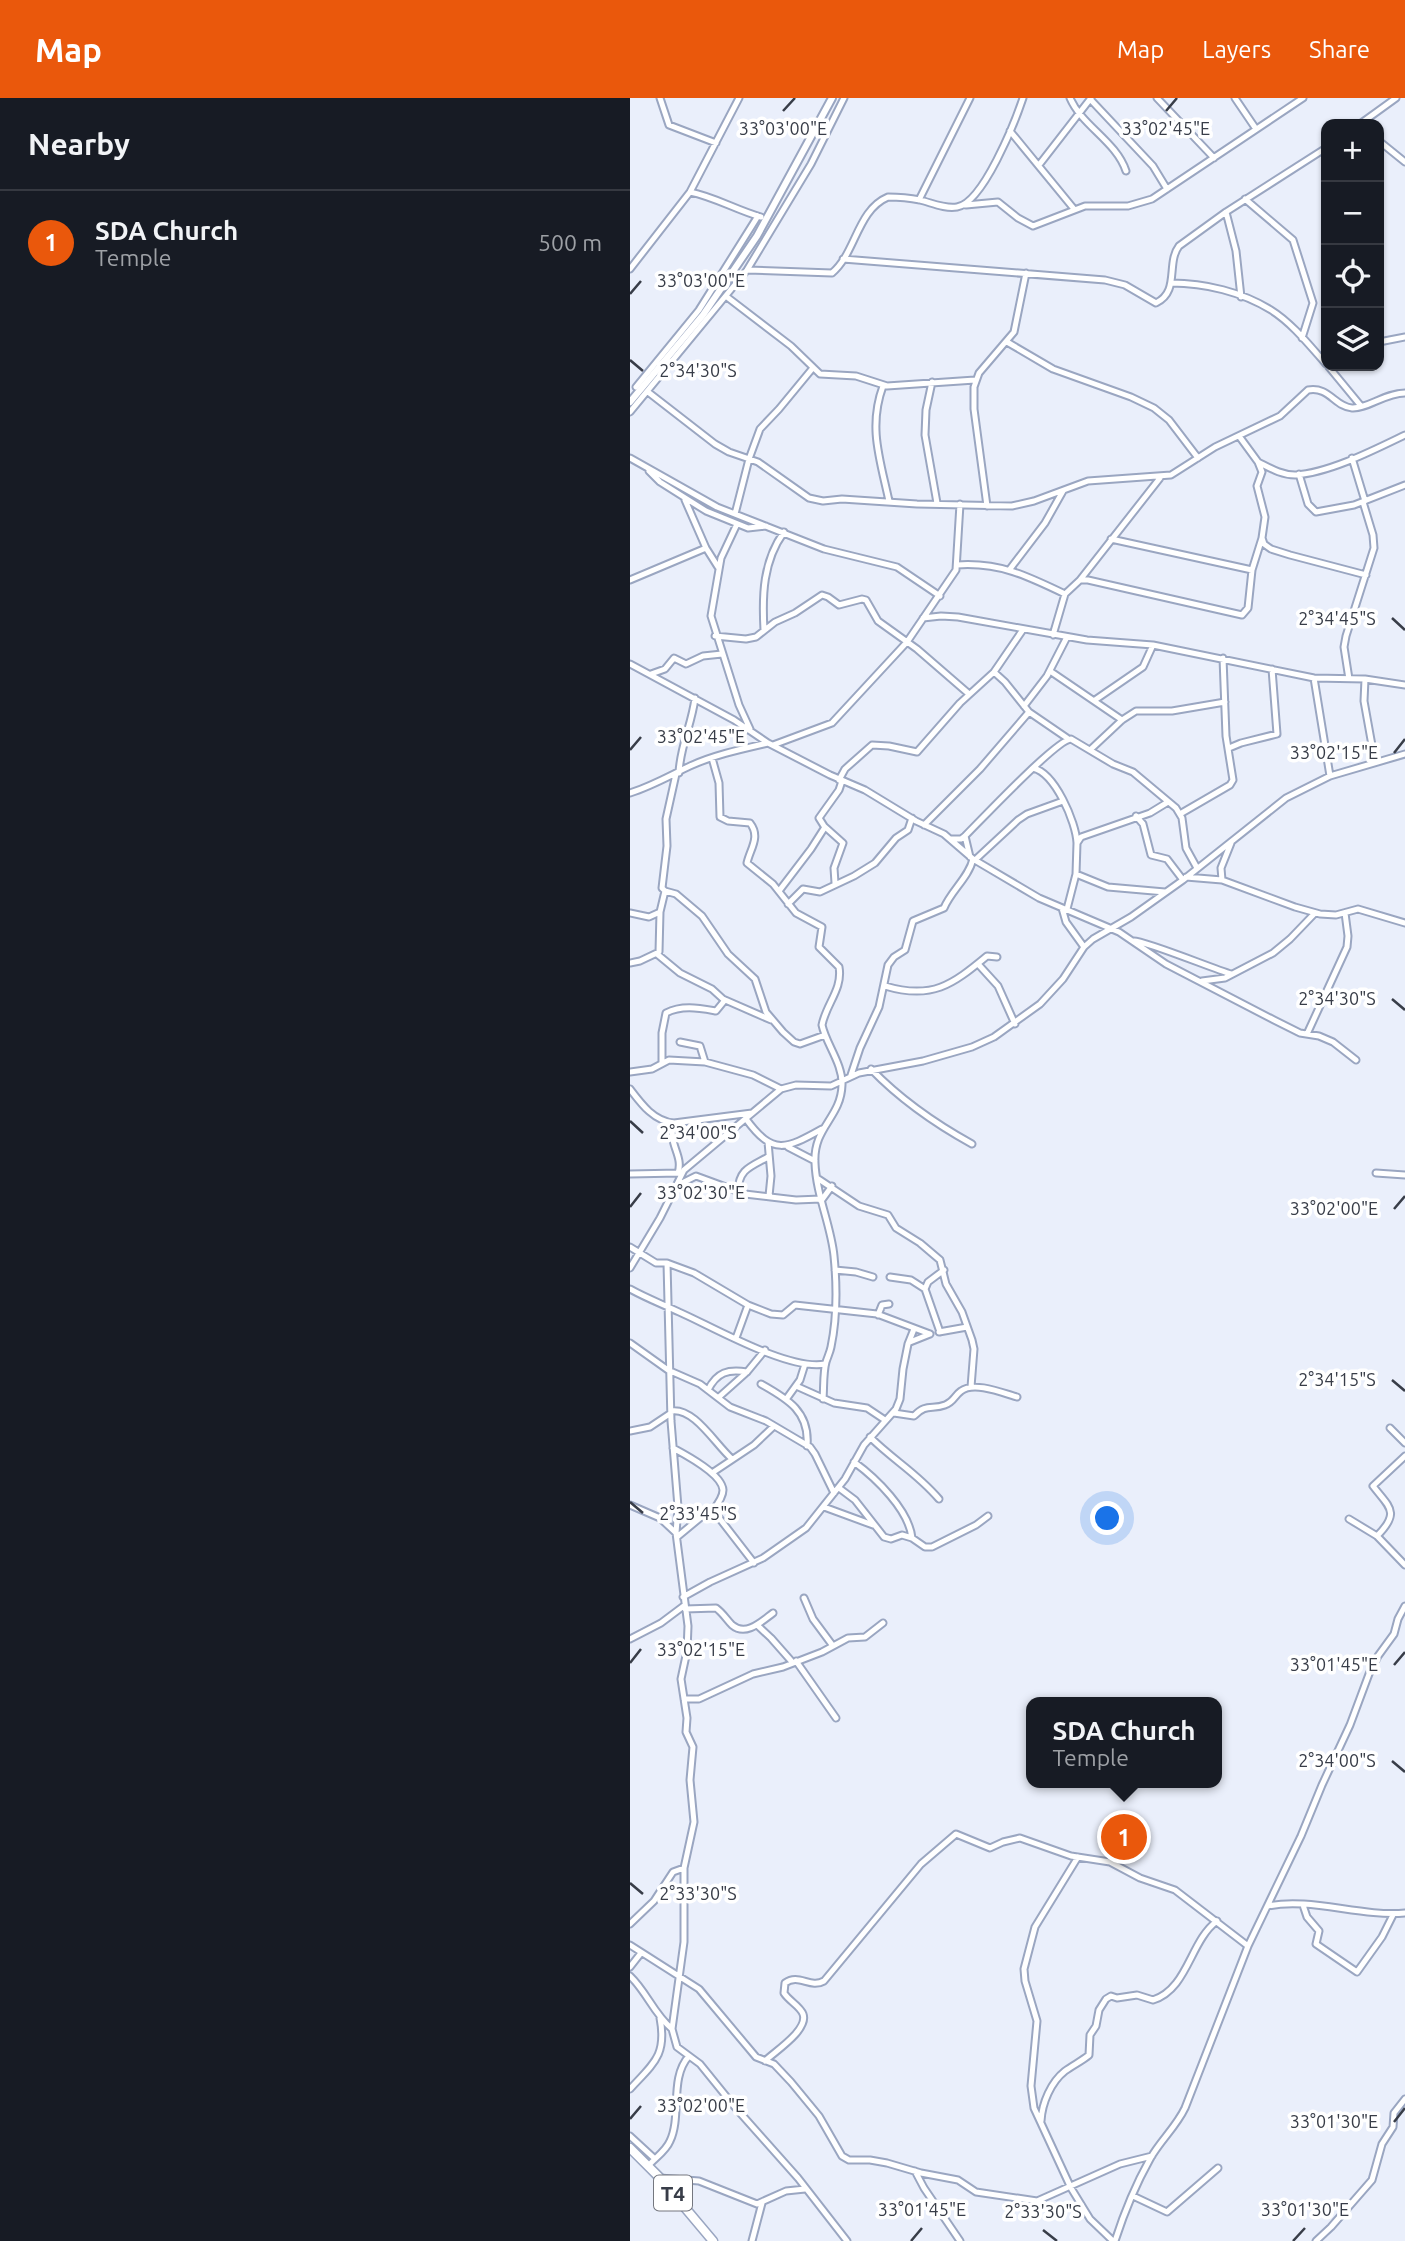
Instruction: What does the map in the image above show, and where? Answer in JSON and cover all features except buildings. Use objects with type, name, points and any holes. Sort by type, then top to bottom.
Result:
[{"type":"highway","name":"T4","points":[[630,2148],[660,2178],[713,2241]]},
{"type":"main road","points":[[630,402],[639,388],[703,315],[767,219],[832,98]]},
{"type":"street","points":[[660,98],[669,125],[716,143]]},
{"type":"street","points":[[630,269],[690,192],[738,98]]},
{"type":"street","points":[[639,388],[727,297],[747,270],[811,163],[844,98]]},
{"type":"street","points":[[919,200],[970,98]]},
{"type":"street","points":[[966,205],[982,183],[1010,131],[1023,98]]},
{"type":"street","points":[[1070,98],[1079,113],[1102,135],[1126,171]]},
{"type":"street","points":[[1039,165],[1090,98],[1153,166],[1167,189]]},
{"type":"street","points":[[1157,98],[1214,158]]},
{"type":"street","points":[[1235,98],[1256,129]]},
{"type":"street","points":[[747,270],[825,274],[836,270],[863,221],[888,197],[919,200],[947,207],[998,202],[1033,226],[1085,206],[1139,204],[1167,189],[1303,98]]},
{"type":"street","points":[[1367,119],[1396,98]]},
{"type":"street","points":[[1010,131],[1074,209]]},
{"type":"street","points":[[1384,145],[1405,162]]},
{"type":"street","points":[[843,259],[1116,281],[1156,303],[1163,299],[1171,283],[1176,250],[1245,199],[1321,151]]},
{"type":"street","points":[[690,192],[716,198],[767,219]]},
{"type":"street","points":[[1245,199],[1288,234],[1296,245],[1313,303],[1302,338]]},
{"type":"street","points":[[1226,212],[1236,251],[1241,297]]},
{"type":"street","points":[[630,412],[639,388],[699,310],[758,216]]},
{"type":"street","points":[[987,506],[974,409],[975,380],[1007,342],[1016,325],[1026,273]]},
{"type":"street","points":[[1171,283],[1193,283],[1241,297],[1271,310],[1321,359]]},
{"type":"street","points":[[727,297],[791,346],[812,369],[825,376],[856,376],[883,386],[975,380]]},
{"type":"street","points":[[1384,341],[1405,337]]},
{"type":"street","points":[[1007,342],[1063,374],[1131,397],[1154,408],[1169,420],[1198,458]]},
{"type":"street","points":[[735,514],[749,459],[763,424],[779,410],[812,369]]},
{"type":"street","points":[[1333,371],[1361,406]]},
{"type":"street","points":[[932,383],[926,410],[925,435],[937,503]]},
{"type":"street","points":[[883,386],[876,407],[875,432],[889,501]]},
{"type":"street","points":[[639,388],[715,444],[758,462],[783,481],[816,500],[987,506],[1022,504],[1088,481],[1171,475],[1280,416],[1308,390],[1323,390],[1350,408],[1387,395],[1405,393]]},
{"type":"street","points":[[1258,462],[1282,473],[1299,474],[1352,458],[1405,435]]},
{"type":"street","points":[[1080,580],[1242,615],[1248,608],[1252,570],[1265,517],[1257,486],[1262,475],[1258,462],[1239,436]]},
{"type":"street","points":[[630,458],[648,470],[735,514],[824,549],[897,567],[940,596]]},
{"type":"street","points":[[1349,679],[1344,647],[1374,544],[1352,458]]},
{"type":"street","points":[[648,470],[660,482],[706,511],[748,528],[769,526]]},
{"type":"street","points":[[1299,474],[1303,493],[1313,511],[1346,507],[1405,485]]},
{"type":"street","points":[[1053,635],[1065,594],[1080,580],[1160,477]]},
{"type":"street","points":[[1010,569],[1049,517],[1063,490]]},
{"type":"street","points":[[683,497],[706,548],[719,567]]},
{"type":"street","points":[[630,793],[712,758],[770,744],[832,723],[907,642],[940,596],[957,565],[960,504]]},
{"type":"street","points":[[737,523],[723,551],[711,611],[715,636],[743,714],[754,734],[755,746]]},
{"type":"street","points":[[764,630],[766,568],[773,549],[784,532]]},
{"type":"street","points":[[1262,538],[1264,544],[1271,549],[1366,575]]},
{"type":"street","points":[[1111,539],[1252,570]]},
{"type":"street","points":[[630,580],[706,548]]},
{"type":"street","points":[[957,565],[972,564],[1010,569],[1065,594]]},
{"type":"street","points":[[715,636],[750,638],[824,595],[839,605],[862,599],[866,600],[876,619],[969,694]]},
{"type":"street","points":[[923,618],[958,617],[1022,631],[1102,642],[1153,645],[1314,678],[1365,679],[1405,685]]},
{"type":"street","points":[[835,883],[834,868],[843,843],[820,822],[819,815],[839,790],[845,769],[872,745],[917,752],[969,694],[994,673],[1022,631]]},
{"type":"street","points":[[1024,706],[1050,671],[1067,637]]},
{"type":"street","points":[[1095,700],[1143,667],[1153,645]]},
{"type":"street","points":[[649,674],[665,670],[674,658],[686,664],[701,656],[722,654]]},
{"type":"street","points":[[1180,814],[1232,783],[1223,658]]},
{"type":"street","points":[[630,664],[734,720],[770,744],[865,790],[950,839],[973,861],[1039,898],[1112,928],[1166,964],[1248,1007],[1307,1034],[1332,1042],[1356,1060]]},
{"type":"street","points":[[1229,748],[1277,734],[1272,669]]},
{"type":"street","points":[[1050,671],[1122,720]]},
{"type":"street","points":[[994,673],[1005,682],[1029,712],[1067,738],[1133,772],[1168,802],[1180,814],[1186,848],[1197,868]]},
{"type":"street","points":[[1314,678],[1330,776]]},
{"type":"street","points":[[1365,679],[1364,701],[1375,762]]},
{"type":"street","points":[[695,698],[693,716],[680,753],[666,819],[667,846],[661,885],[665,891],[676,894],[694,908],[729,954],[751,975],[772,1020]]},
{"type":"street","points":[[1090,750],[1122,720],[1136,711],[1172,710],[1225,702]]},
{"type":"street","points":[[924,825],[980,769],[1029,712]]},
{"type":"street","points":[[734,720],[743,714]]},
{"type":"street","points":[[950,839],[961,839],[965,836],[1036,768],[1039,761],[1067,738]]},
{"type":"street","points":[[630,1174],[680,1173],[781,1089],[796,1085],[831,1086],[851,1075],[871,1069],[923,1061],[972,1047],[1015,1024],[1058,985],[1084,947],[1184,879],[1286,798],[1330,776],[1404,754]]},
{"type":"street","points":[[712,758],[719,783],[720,817],[724,820],[746,822],[755,829],[754,846],[747,863],[779,891],[803,918],[822,927],[820,947],[839,967],[840,981],[822,1025],[843,1081],[836,1109],[817,1139],[815,1161],[821,1200],[833,1244],[835,1270],[836,1309],[832,1344],[825,1364],[823,1399]]},
{"type":"street","points":[[1036,768],[1063,801],[1083,835]]},
{"type":"street","points":[[830,775],[839,790]]},
{"type":"street","points":[[851,1075],[879,1007],[888,965],[905,950],[912,923],[944,908],[950,893],[973,861],[1018,820],[1063,801]]},
{"type":"street","points":[[1077,843],[1083,835],[1150,813],[1168,802]]},
{"type":"street","points":[[1069,813],[1077,843],[1076,874],[1064,908],[1066,922],[1084,947]]},
{"type":"street","points":[[1136,816],[1143,824],[1151,855],[1170,861],[1184,879]]},
{"type":"street","points":[[788,904],[803,889],[820,892],[874,863],[896,838],[908,830],[912,818]]},
{"type":"street","points":[[779,891],[825,827]]},
{"type":"street","points":[[965,836],[973,861]]},
{"type":"street","points":[[1222,880],[1221,868],[1232,842]]},
{"type":"street","points":[[1076,874],[1108,887],[1165,892]]},
{"type":"street","points":[[1184,879],[1222,880],[1315,913],[1331,915],[1358,909],[1405,923]]},
{"type":"street","points":[[657,954],[660,947],[660,912],[665,891]]},
{"type":"street","points":[[630,913],[649,917],[660,912]]},
{"type":"street","points":[[1199,981],[1214,981],[1280,948],[1315,913]]},
{"type":"street","points":[[1307,1034],[1347,947],[1345,913]]},
{"type":"street","points":[[1134,942],[1146,942],[1160,950],[1231,974]]},
{"type":"street","points":[[657,954],[680,973],[712,989],[725,1000],[772,1020],[797,1043],[825,1035]]},
{"type":"street","points":[[630,962],[657,954]]},
{"type":"street","points":[[885,986],[906,992],[927,991],[952,982],[990,955],[997,957]]},
{"type":"street","points":[[978,964],[992,978],[1015,1024]]},
{"type":"street","points":[[662,1062],[662,1034],[666,1013],[700,1007],[716,1011],[725,1000]]},
{"type":"street","points":[[680,1042],[700,1046],[705,1062]]},
{"type":"street","points":[[630,1072],[652,1069],[669,1060],[705,1062],[753,1075],[781,1089]]},
{"type":"street","points":[[871,1069],[912,1106],[945,1130],[972,1144]]},
{"type":"street","points":[[630,1089],[658,1119],[674,1123],[752,1113]]},
{"type":"street","points":[[746,1119],[755,1132],[768,1142],[815,1161]]},
{"type":"street","points":[[630,1268],[680,1173],[681,1163],[672,1140],[674,1123]]},
{"type":"street","points":[[785,1147],[823,1129]]},
{"type":"street","points":[[768,1142],[771,1176],[768,1196]]},
{"type":"street","points":[[738,1191],[742,1174],[768,1157]]},
{"type":"street","points":[[1376,1173],[1405,1175]]},
{"type":"street","points":[[675,1187],[696,1176],[738,1191],[796,1200],[821,1200]]},
{"type":"street","points":[[817,1178],[859,1206],[888,1216],[896,1228],[936,1256],[944,1270],[946,1284],[962,1312],[974,1349],[971,1387]]},
{"type":"street","points":[[821,1200],[832,1186]]},
{"type":"street","points":[[630,1247],[650,1260],[694,1273],[748,1305],[779,1315],[795,1305],[836,1309],[878,1315],[930,1334]]},
{"type":"street","points":[[667,1263],[671,1421],[678,1507],[676,1535],[688,1639],[681,1679],[687,1718],[686,1732],[693,1747],[690,1780],[694,1819],[684,1868],[684,1939],[671,2029],[674,2043],[701,2064],[847,2241]]},
{"type":"street","points":[[835,1270],[873,1277]]},
{"type":"street","points":[[927,1286],[944,1270]]},
{"type":"street","points":[[890,1277],[927,1286]]},
{"type":"street","points":[[927,1286],[940,1332]]},
{"type":"street","points":[[630,1289],[765,1350],[805,1364],[825,1364]]},
{"type":"street","points":[[878,1315],[882,1305],[889,1304]]},
{"type":"street","points":[[736,1338],[748,1305]]},
{"type":"street","points":[[908,1344],[916,1338],[930,1334],[968,1328]]},
{"type":"street","points":[[683,1597],[754,1563],[799,1535],[824,1507],[870,1437],[882,1421],[894,1413],[900,1399],[908,1344],[914,1329]]},
{"type":"street","points":[[630,1343],[671,1372],[700,1384],[738,1411],[774,1426],[807,1446],[815,1454],[836,1490],[855,1500],[887,1539],[902,1535],[930,1548],[988,1516]]},
{"type":"street","points":[[719,1397],[747,1372],[765,1350]]},
{"type":"street","points":[[786,1398],[800,1380],[805,1364]]},
{"type":"street","points":[[700,1384],[713,1381],[727,1371],[747,1372]]},
{"type":"street","points":[[708,1390],[713,1381]]},
{"type":"street","points":[[761,1384],[786,1398],[803,1416],[807,1446]]},
{"type":"street","points":[[796,1386],[834,1403],[862,1406],[882,1421]]},
{"type":"street","points":[[894,1413],[914,1416],[921,1409],[947,1405],[955,1400],[961,1391],[971,1387],[1017,1396]]},
{"type":"street","points":[[630,1431],[650,1427],[671,1412],[680,1410],[689,1414],[732,1459]]},
{"type":"street","points":[[664,1417],[671,1421]]},
{"type":"street","points":[[712,1473],[754,1445],[774,1426]]},
{"type":"street","points":[[1390,1428],[1405,1443]]},
{"type":"street","points":[[797,1440],[807,1434]]},
{"type":"street","points":[[870,1437],[888,1456],[912,1470],[939,1499]]},
{"type":"street","points":[[673,1448],[712,1473],[723,1490],[713,1510],[676,1535]]},
{"type":"street","points":[[1377,1536],[1390,1518],[1387,1500],[1373,1486],[1405,1456]]},
{"type":"street","points":[[854,1462],[880,1484],[908,1520],[912,1538]]},
{"type":"street","points":[[630,1505],[660,1518],[676,1535]]},
{"type":"street","points":[[824,1507],[873,1525]]},
{"type":"street","points":[[713,1510],[754,1563]]},
{"type":"street","points":[[1349,1519],[1377,1536],[1405,1565]]},
{"type":"street","points":[[804,1598],[813,1619],[833,1646]]},
{"type":"street","points":[[1078,1857],[1040,1916],[1024,1969],[1037,2021],[1031,2086],[1034,2108],[1071,2188],[1090,2219],[1114,2241],[1152,2156],[1173,2130],[1185,2108],[1248,1947],[1350,1725],[1369,1674],[1394,1634],[1405,1606]]},
{"type":"street","points":[[630,1639],[685,1607],[716,1608],[737,1629],[757,1625],[773,1613]]},
{"type":"street","points":[[684,1699],[699,1699],[753,1674],[795,1662],[850,1637],[866,1637],[883,1623]]},
{"type":"street","points":[[757,1625],[795,1662],[836,1718]]},
{"type":"street","points":[[765,2061],[793,2038],[803,2020],[803,2014],[784,1993],[785,1983],[794,1979],[813,1984],[824,1981],[922,1864],[953,1835],[959,1834],[990,1848],[1011,1840],[1027,1839],[1049,1850],[1104,1860],[1140,1878],[1172,1889],[1248,1947]]},
{"type":"street","points":[[630,1924],[654,1901],[673,1872],[684,1868]]},
{"type":"street","points":[[1268,1906],[1288,1902],[1393,1915],[1405,1913]]},
{"type":"street","points":[[1303,1905],[1307,1917],[1319,1931],[1316,1944],[1357,1972],[1382,1937],[1393,1915]]},
{"type":"street","points":[[1041,2124],[1042,2106],[1057,2080],[1062,2073],[1089,2055],[1090,2035],[1106,1999],[1111,1996],[1117,1998],[1137,1995],[1153,2000],[1165,1994],[1189,1964],[1208,1929],[1217,1921]]},
{"type":"street","points":[[630,1945],[699,1989],[755,2057],[778,2068],[802,2095],[819,2116],[846,2159],[870,2160],[958,2180],[976,2192],[1023,2201],[1042,2201],[1120,2164],[1152,2156]]},
{"type":"street","points":[[630,1967],[641,1953]]},
{"type":"street","points":[[630,1976],[643,1989],[660,2018],[671,2029]]},
{"type":"street","points":[[630,2089],[650,2067],[663,2046],[660,2018]]},
{"type":"street","points":[[648,2166],[669,2145],[673,2134],[682,2066],[689,2056]]},
{"type":"street","points":[[1316,2241],[1372,2180],[1382,2144],[1393,2127],[1394,2113],[1405,2099]]},
{"type":"street","points":[[630,2136],[655,2159]]},
{"type":"street","points":[[1133,2196],[1167,2212],[1218,2168]]},
{"type":"street","points":[[915,2171],[960,2241]]},
{"type":"street","points":[[660,2178],[699,2181],[734,2193],[755,2204],[783,2192],[805,2189]]},
{"type":"street","points":[[752,2241],[762,2203]]},
{"type":"place","name":"SDA Church","points":[[1124,1837]]}]
